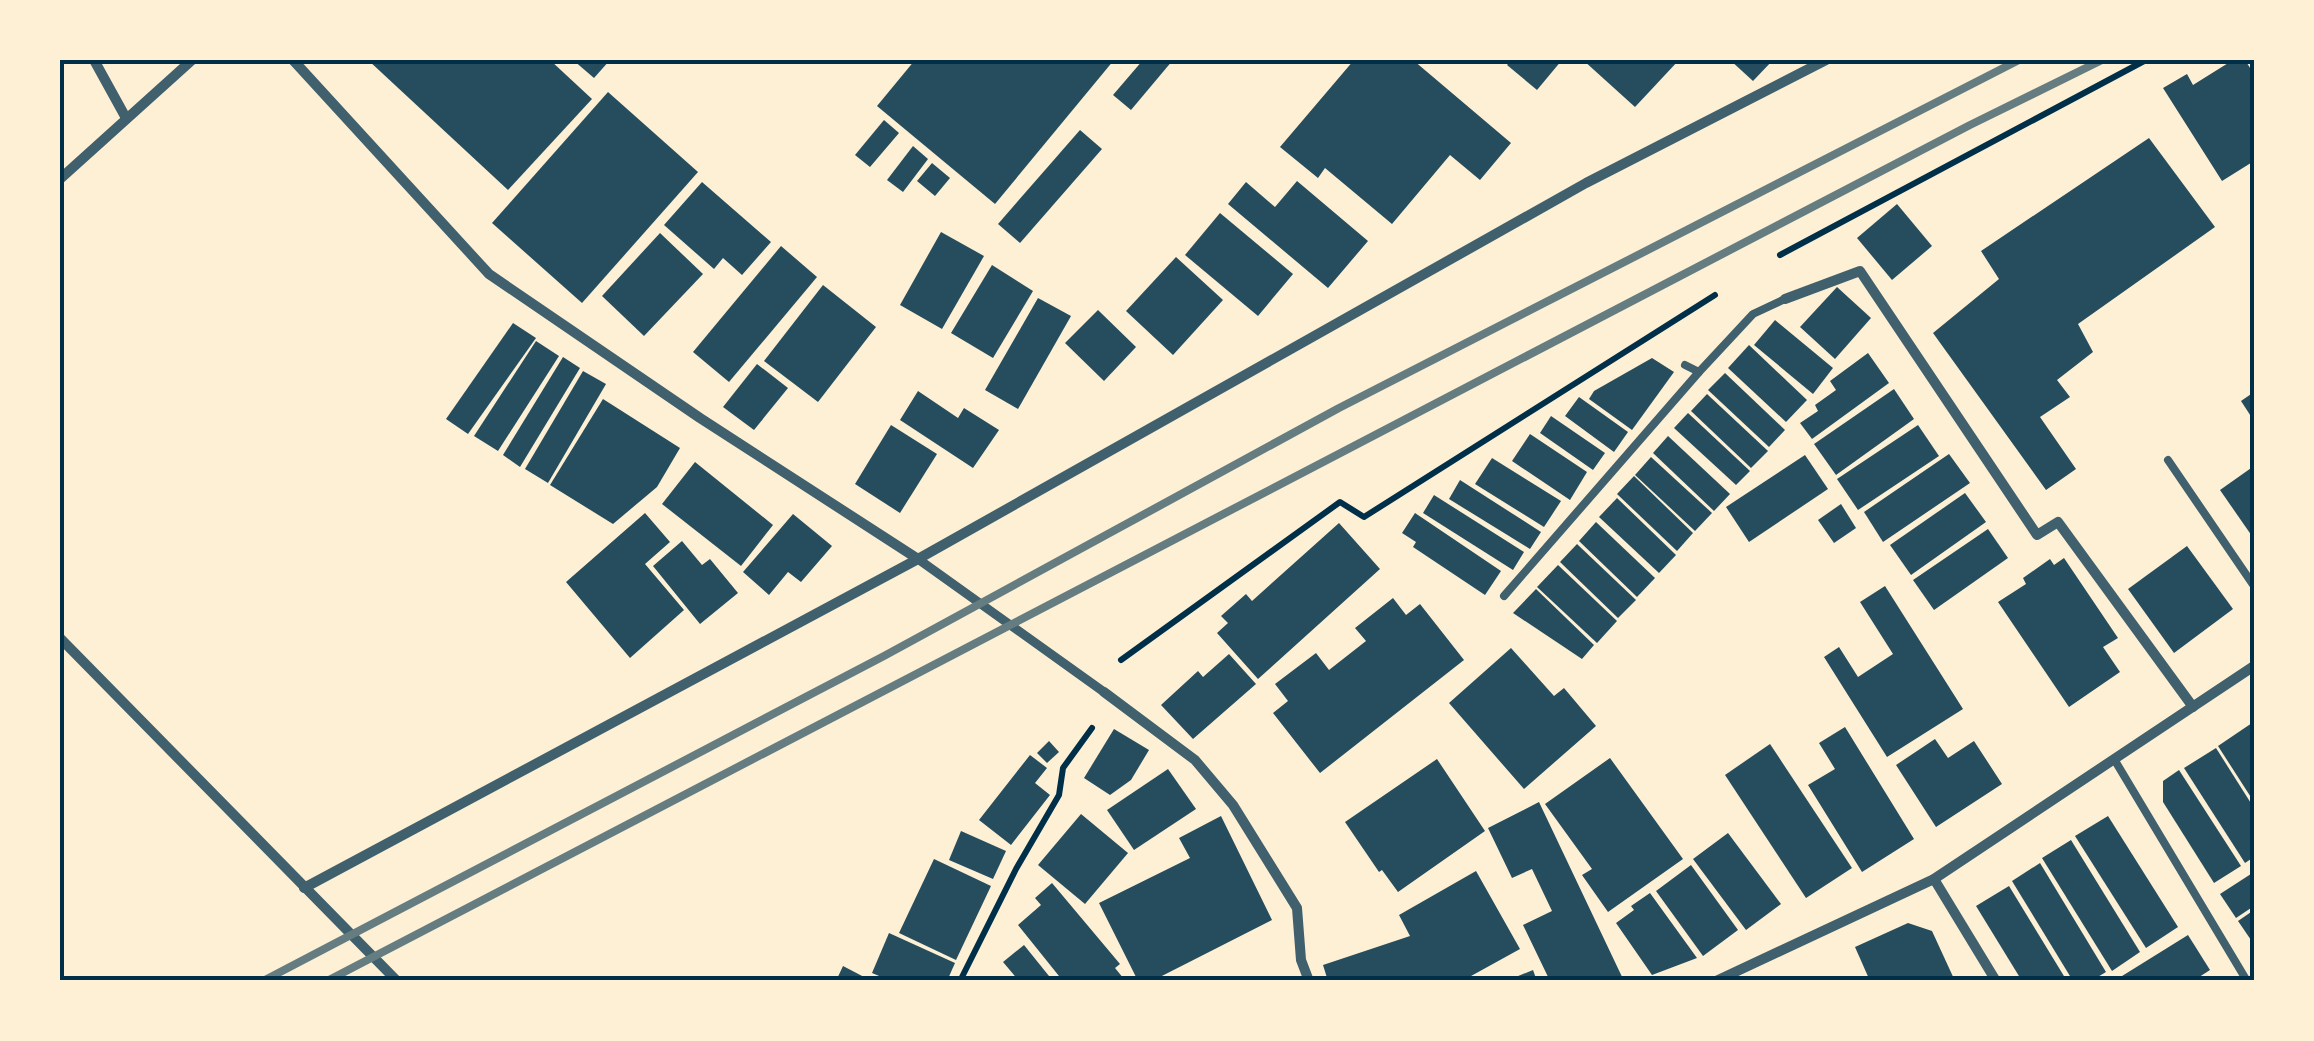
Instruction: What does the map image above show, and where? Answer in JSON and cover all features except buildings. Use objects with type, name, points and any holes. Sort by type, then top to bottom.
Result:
[{"type":"street","points":[[94,60],[126,118]]},
{"type":"street","points":[[60,179],[192,60]]},
{"type":"street","points":[[293,60],[489,274],[700,418],[918,558],[1195,760],[1233,806],[1297,908],[1302,960],[1309,981]]},
{"type":"street","points":[[304,888],[918,558],[1586,183],[1826,60]]},
{"type":"street","points":[[1785,300],[1860,271],[2036,535],[2058,522],[2193,707]]},
{"type":"street","points":[[60,638],[397,981]]},
{"type":"street","points":[[1716,981],[1934,879],[2254,666]]},
{"type":"street","points":[[1934,879],[1996,981]]},
{"type":"lane","points":[[1504,596],[1753,314],[1785,300]]},
{"type":"lane","points":[[1686,365],[1699,372]]},
{"type":"lane","points":[[2168,460],[2254,586]]},
{"type":"lane","points":[[2114,759],[2247,981]]},
{"type":"path","points":[[1768,261],[2146,60]]},
{"type":"path","points":[[1091,682],[1340,502],[1364,517],[1716,294]]},
{"type":"path","points":[[960,981],[1016,869],[1059,795],[1063,768],[1094,725],[1117,702]]},
{"type":"railway","points":[[263,981],[884,656],[1339,408],[2019,60]]},
{"type":"railway","points":[[327,981],[1970,125],[2102,60]]}]
